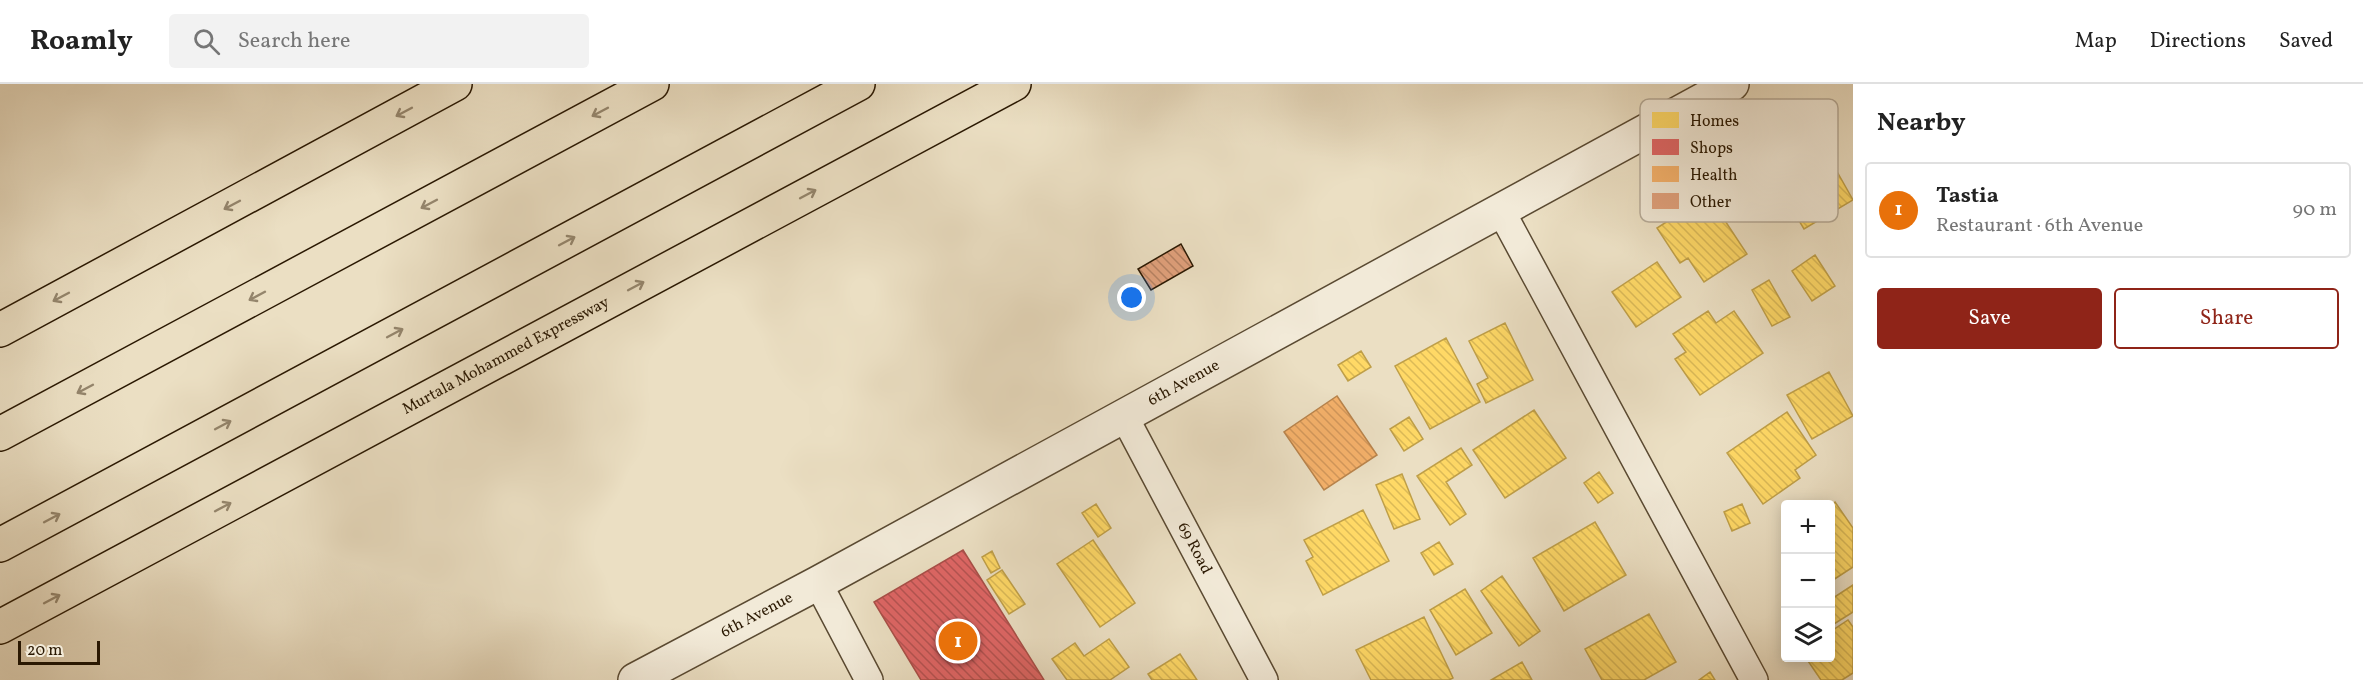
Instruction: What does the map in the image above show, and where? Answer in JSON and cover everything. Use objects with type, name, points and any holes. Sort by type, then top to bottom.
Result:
[{"type":"highway","points":[[0,330],[455,84]]},
{"type":"highway","points":[[0,434],[652,84]]},
{"type":"highway","points":[[0,545],[858,84]]},
{"type":"highway","name":"Murtala Mohammed Expressway","points":[[0,627],[1014,84]]},
{"type":"street","name":"6th Avenue","points":[[1704,99],[1732,84]]},
{"type":"street","name":"6th Avenue","points":[[635,680],[818,583],[1640,134]]},
{"type":"street","points":[[1500,209],[1754,680]]},
{"type":"street","name":"69 Road","points":[[1124,416],[1264,680]]},
{"type":"street","points":[[818,583],[869,680]]},
{"type":"building: Homes","points":[[1838,173],[1853,200],[1838,209]]},
{"type":"building: Homes","points":[[1666,222],[1726,222],[1747,254],[1704,282],[1688,258],[1680,263],[1657,228]]},
{"type":"building: Homes","points":[[1800,222],[1816,222],[1804,229]]},
{"type":"building: Homes","points":[[1815,255],[1835,286],[1812,301],[1792,271]]},
{"type":"building: Homes","points":[[1657,262],[1681,297],[1636,327],[1612,292]]},
{"type":"building: Homes","points":[[1769,280],[1790,317],[1772,326],[1752,290]]},
{"type":"building: Homes","points":[[1708,311],[1716,323],[1734,311],[1763,353],[1700,395],[1675,359],[1686,352],[1673,334]]},
{"type":"building: Homes","points":[[1505,323],[1533,380],[1486,403],[1477,384],[1488,378],[1469,341]]},
{"type":"building: Homes","points":[[1446,338],[1480,402],[1430,429],[1395,366]]},
{"type":"building: Homes","points":[[1361,351],[1371,367],[1348,381],[1338,365]]},
{"type":"building: Homes","points":[[1829,372],[1853,416],[1812,439],[1787,395]]},
{"type":"building: Homes","points":[[1534,410],[1566,458],[1505,498],[1473,450]]},
{"type":"building: Homes","points":[[1787,412],[1816,455],[1795,470],[1800,478],[1763,504],[1727,453]]},
{"type":"building: Homes","points":[[1409,417],[1423,439],[1404,451],[1390,429]]},
{"type":"building: Homes","points":[[1461,448],[1472,465],[1446,482],[1466,514],[1450,525],[1417,476]]},
{"type":"building: Homes","points":[[1599,472],[1613,493],[1598,503],[1584,483]]},
{"type":"building: Homes","points":[[1402,474],[1420,519],[1394,529],[1376,485]]},
{"type":"building: Homes","points":[[1835,502],[1853,528],[1853,567],[1835,579]]},
{"type":"building: Homes","points":[[1096,504],[1111,528],[1098,537],[1082,513]]},
{"type":"building: Homes","points":[[1742,504],[1750,523],[1732,531],[1724,512]]},
{"type":"building: Homes","points":[[1363,510],[1389,561],[1323,595],[1306,561],[1313,557],[1304,540]]},
{"type":"building: Homes","points":[[1595,522],[1626,575],[1564,611],[1533,558]]},
{"type":"building: Homes","points":[[1093,540],[1135,603],[1100,627],[1057,564]]},
{"type":"building: Homes","points":[[1439,542],[1453,564],[1434,575],[1421,553]]},
{"type":"building: Homes","points":[[992,551],[1000,568],[991,573],[982,557]]},
{"type":"building: Homes","points":[[1002,570],[1025,604],[1009,614],[987,580]]},
{"type":"building: Homes","points":[[1502,576],[1540,631],[1519,646],[1481,591]]},
{"type":"building: Homes","points":[[1853,585],[1853,612],[1835,623],[1835,608],[1835,597]]},
{"type":"building: Homes","points":[[1465,589],[1492,633],[1456,655],[1430,610]]},
{"type":"building: Homes","points":[[1649,614],[1676,662],[1644,680],[1602,680],[1585,649]]},
{"type":"building: Homes","points":[[1424,617],[1453,678],[1449,680],[1371,680],[1356,650]]},
{"type":"building: Homes","points":[[1848,620],[1853,627],[1853,673],[1842,680],[1821,680],[1809,662],[1835,662],[1835,629]]},
{"type":"building: Homes","points":[[1109,639],[1129,667],[1110,680],[1067,680],[1052,659],[1075,643],[1084,656]]},
{"type":"building: Homes","points":[[1180,654],[1197,680],[1152,680],[1148,674]]},
{"type":"building: Homes","points":[[1522,662],[1532,680],[1491,680]]},
{"type":"building: Homes","points":[[1710,672],[1715,680],[1699,680]]},
{"type":"building: Shops","points":[[963,550],[1044,680],[921,680],[874,602]]},
{"type":"building: Health","points":[[1337,396],[1377,455],[1324,490],[1284,432]]},
{"type":"building: Other","points":[[1181,244],[1193,266],[1151,290],[1138,269]]},
{"type":"place","name":"Tastia","points":[[958,641]]}]
